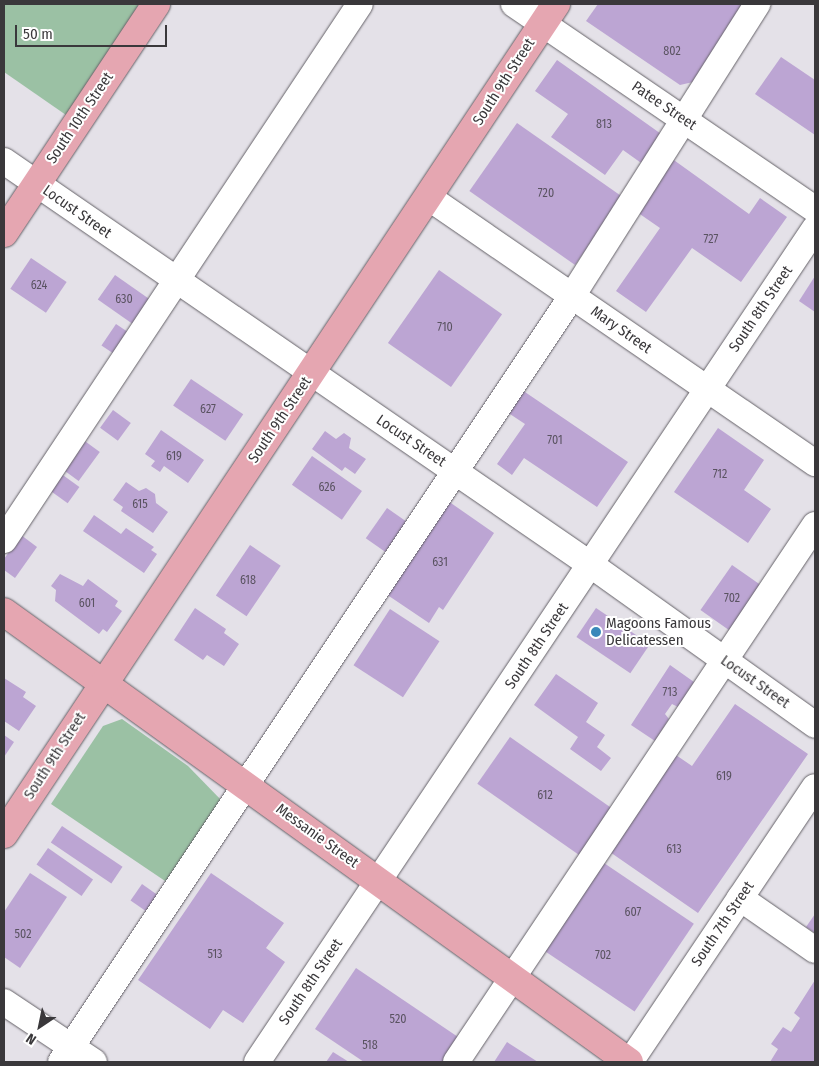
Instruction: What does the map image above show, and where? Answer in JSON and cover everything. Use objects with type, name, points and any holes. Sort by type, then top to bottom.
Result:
[{"type":"main road","name":"South 10th Street","points":[[4,233],[156,4]]},
{"type":"main road","name":"South 9th Street","points":[[4,834],[549,14]]},
{"type":"main road","name":"Messanie Street","points":[[4,612],[629,1062]]},
{"type":"street","points":[[4,540],[360,4]]},
{"type":"street","name":"Patee Street","points":[[514,4],[549,14],[682,118],[815,209]]},
{"type":"street","points":[[66,1055],[572,296],[682,118],[757,4]]},
{"type":"street","name":"Locust Street","points":[[4,161],[591,565],[815,725]]},
{"type":"street","name":"Mary Street","points":[[428,197],[815,463]]},
{"type":"street","name":"South 8th Street","points":[[257,1062],[815,228]]},
{"type":"street","points":[[456,1062],[726,662],[815,525]]},
{"type":"street","name":"South 7th Street","points":[[629,1062],[815,786]]},
{"type":"street","points":[[740,898],[815,950]]},
{"type":"street","points":[[4,1002],[66,1055],[94,1062]]},
{"type":"green space","points":[[4,4],[142,4],[66,115],[4,72]]},
{"type":"green space","points":[[122,719],[188,766],[224,803],[171,885],[51,804],[103,726]]},
{"type":"building","points":[[598,4],[747,4],[693,82],[680,85],[586,21]]},
{"type":"building","points":[[781,57],[815,80],[815,135],[755,94]]},
{"type":"building","points":[[557,60],[664,136],[644,165],[623,150],[605,175],[551,137],[568,114],[535,91]]},
{"type":"building","points":[[517,123],[623,197],[575,265],[469,191]]},
{"type":"building","points":[[671,158],[749,214],[760,198],[787,217],[741,282],[692,248],[646,312],[616,291],[660,228],[634,210]]},
{"type":"building","points":[[31,258],[67,282],[46,313],[10,289]]},
{"type":"building","points":[[439,270],[502,314],[451,387],[388,343]]},
{"type":"building","points":[[115,275],[151,300],[134,325],[98,300]]},
{"type":"building","points":[[815,276],[815,312],[799,301]]},
{"type":"building","points":[[116,324],[131,334],[116,356],[101,346]]},
{"type":"building","points":[[191,379],[243,414],[225,441],[173,406]]},
{"type":"building","points":[[522,390],[628,462],[597,507],[524,458],[512,475],[497,464],[525,424],[507,412]]},
{"type":"building","points":[[113,410],[131,423],[118,441],[100,428]]},
{"type":"building","points":[[718,428],[764,460],[744,490],[771,509],[748,543],[674,492]]},
{"type":"building","points":[[161,430],[204,460],[188,483],[164,466],[160,472],[151,466],[155,461],[145,454]]},
{"type":"building","points":[[325,431],[336,439],[344,433],[351,438],[349,448],[366,459],[355,474],[345,467],[342,471],[312,449]]},
{"type":"building","points":[[82,439],[100,452],[79,481],[61,468]]},
{"type":"building","points":[[312,456],[362,491],[342,520],[292,485]]},
{"type":"building","points":[[60,473],[79,487],[68,503],[48,489]]},
{"type":"building","points":[[126,482],[139,491],[146,488],[155,494],[156,503],[168,512],[153,533],[121,511],[123,507],[113,500]]},
{"type":"building","points":[[448,501],[494,533],[443,610],[439,607],[429,623],[386,594]]},
{"type":"building","points":[[387,508],[407,522],[385,552],[366,538]]},
{"type":"building","points":[[94,515],[121,534],[126,528],[154,547],[151,550],[157,554],[144,573],[83,531]]},
{"type":"building","points":[[21,535],[37,547],[15,578],[4,570],[4,559]]},
{"type":"building","points":[[250,545],[281,566],[247,616],[216,596]]},
{"type":"building","points":[[732,565],[764,587],[732,632],[700,610]]},
{"type":"building","points":[[60,574],[83,586],[88,579],[118,601],[115,606],[122,611],[107,632],[103,629],[99,634],[55,601],[56,590],[51,586]]},
{"type":"building","points":[[195,608],[226,629],[224,633],[239,644],[224,666],[207,655],[203,660],[174,640]]},
{"type":"building","points":[[596,608],[650,644],[630,673],[576,637]]},
{"type":"building","points":[[390,609],[439,641],[403,697],[354,665]]},
{"type":"building","points":[[670,665],[694,682],[678,707],[672,704],[665,714],[669,719],[655,741],[631,725]]},
{"type":"building","points":[[556,674],[598,703],[586,722],[605,735],[597,747],[611,758],[601,771],[570,749],[578,737],[534,705]]},
{"type":"building","points":[[4,678],[26,692],[23,697],[36,706],[19,731],[4,721]]},
{"type":"building","points":[[735,704],[808,754],[698,913],[607,850],[673,753],[692,766]]},
{"type":"building","points":[[4,735],[14,742],[4,757]]},
{"type":"building","points":[[510,737],[613,809],[581,856],[477,784]]},
{"type":"building","points":[[62,826],[123,867],[111,883],[51,843]]},
{"type":"building","points":[[48,848],[93,880],[82,896],[37,864]]},
{"type":"building","points":[[601,861],[694,924],[635,1012],[542,949]]},
{"type":"building","points":[[30,873],[67,897],[20,968],[4,957],[4,912]]},
{"type":"building","points":[[211,873],[284,923],[266,948],[285,962],[243,1023],[223,1010],[210,1029],[138,980]]},
{"type":"building","points":[[142,884],[158,895],[146,911],[131,900]]},
{"type":"building","points":[[815,914],[815,933],[806,927]]},
{"type":"building","points":[[356,968],[461,1039],[446,1062],[364,1062],[315,1029]]},
{"type":"building","points":[[815,980],[815,1062],[770,1062],[778,1049],[771,1044],[783,1027],[791,1032],[800,1018],[794,1013]]},
{"type":"building","points":[[507,1042],[538,1062],[494,1062]]},
{"type":"building","points":[[333,1052],[349,1062],[326,1062]]},
{"type":"place","name":"Magoons Famous Delicatessen","points":[[596,632]]}]
